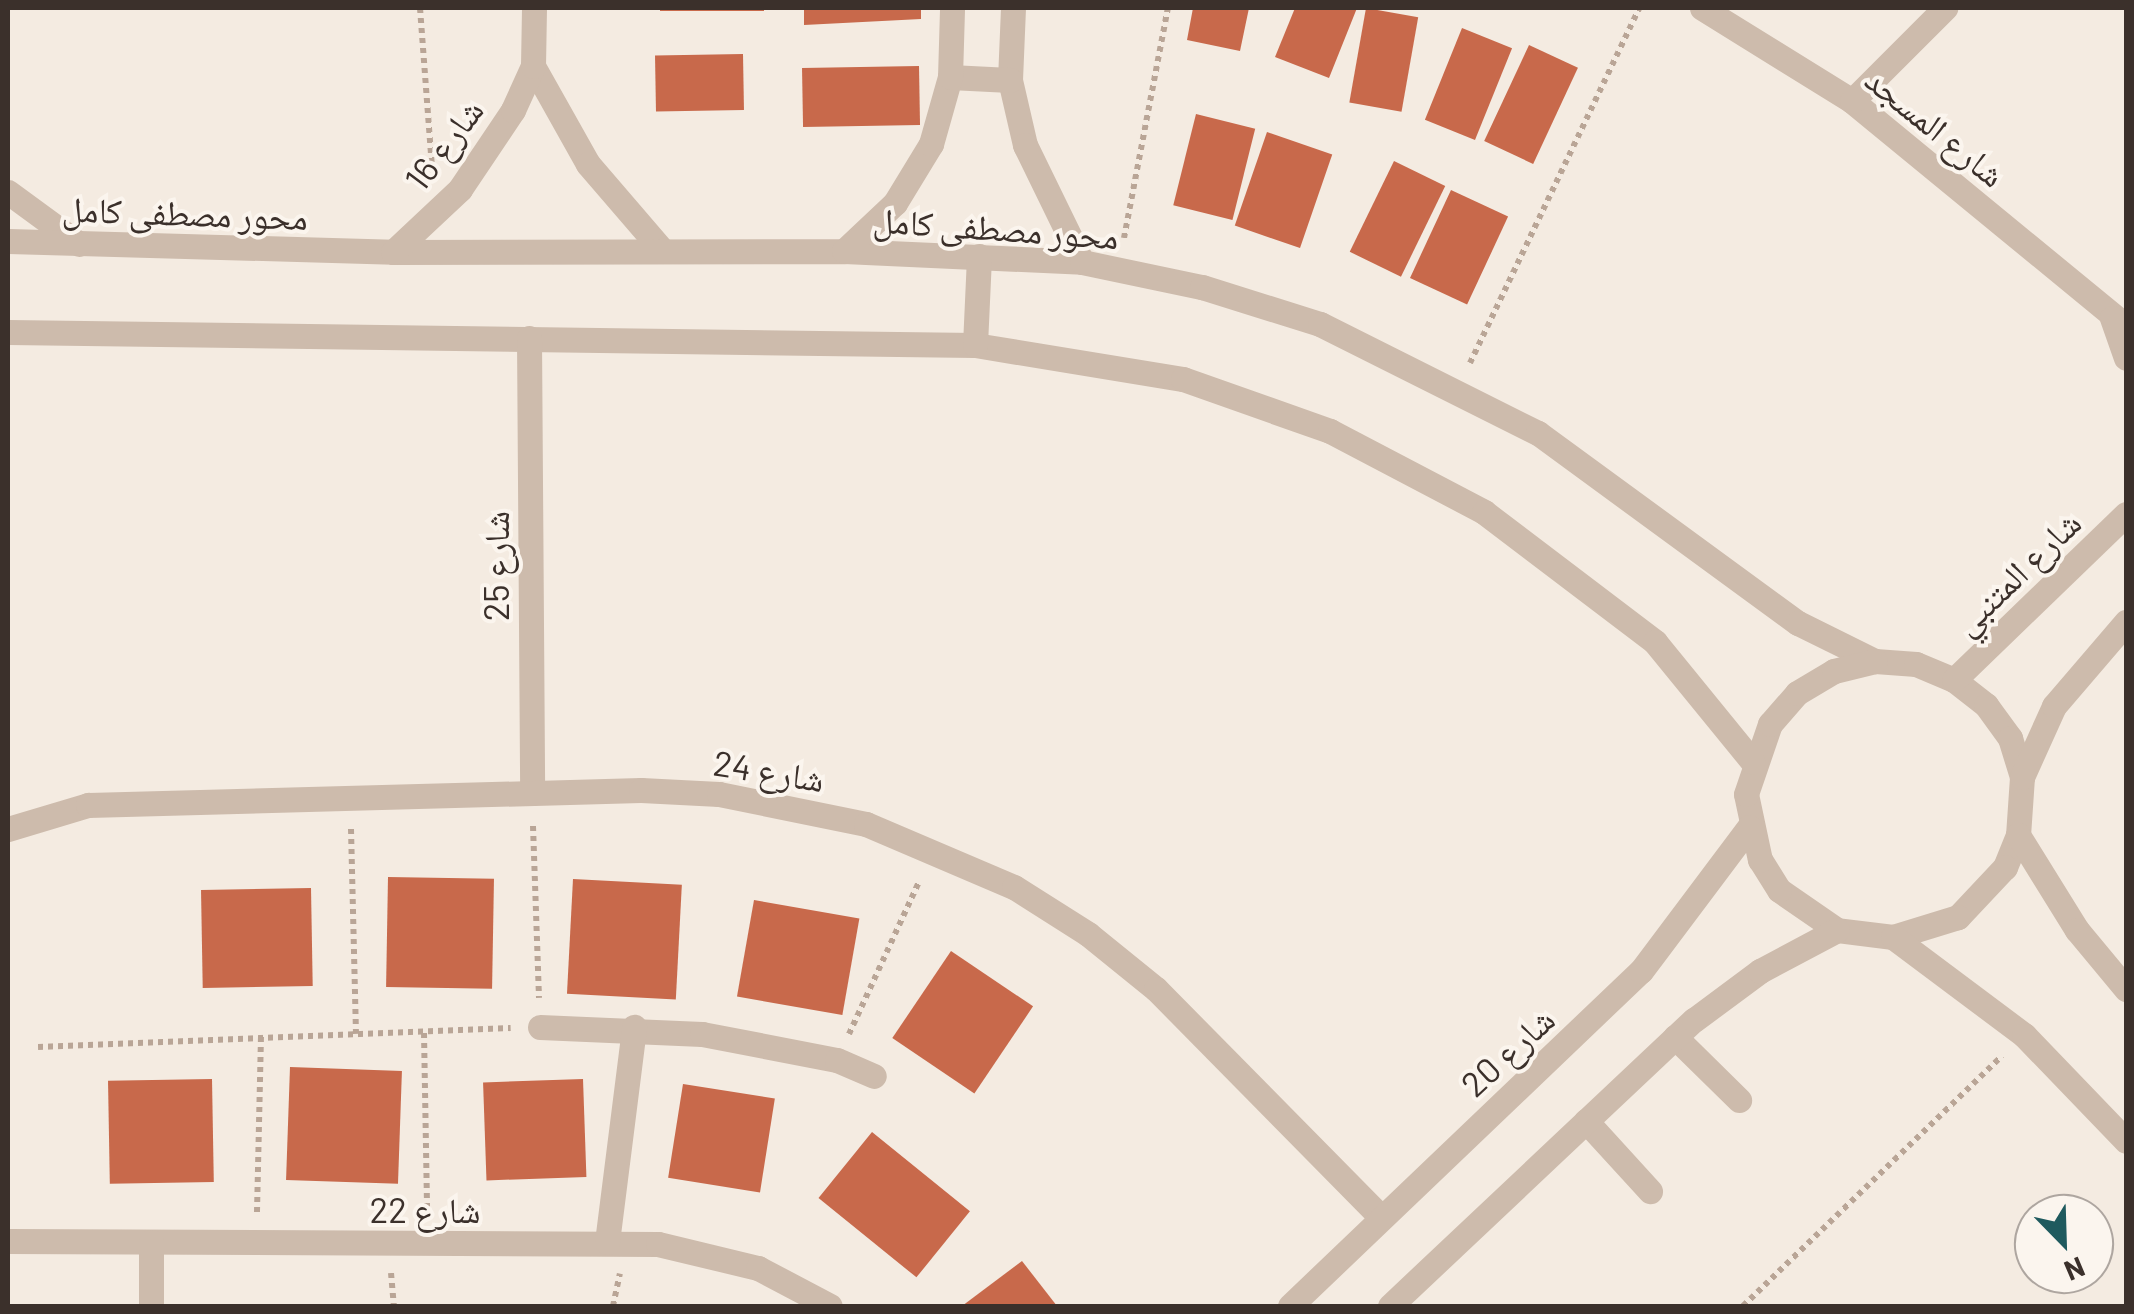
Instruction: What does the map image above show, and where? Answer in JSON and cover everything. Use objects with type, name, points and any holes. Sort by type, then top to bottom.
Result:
[{"type":"street","name":"شارع 16","points":[[392,252],[435,216],[488,150],[533,66],[534,8]]},
{"type":"street","points":[[844,251],[916,175],[950,77],[952,8]]},
{"type":"street","points":[[1013,8],[1010,80],[1036,176],[1082,262]]},
{"type":"street","name":"شارع المسجد","points":[[1702,8],[1852,101],[2119,322],[2126,358]]},
{"type":"street","points":[[1852,101],[1946,8]]},
{"type":"street","points":[[533,66],[588,164],[660,249]]},
{"type":"street","points":[[950,77],[1010,80]]},
{"type":"street","points":[[8,192],[79,244]]},
{"type":"street","name":"محور مصطفى كامل","points":[[8,241],[392,252],[844,251],[1082,262],[1118,269],[1320,324],[1457,390],[1538,433],[1798,622],[1874,661]]},
{"type":"street","points":[[974,344],[979,256]]},
{"type":"street","points":[[8,332],[974,344],[1183,380],[1409,468],[1557,561],[1655,642],[1752,761]]},
{"type":"street","name":"شارع 25","points":[[529,338],[532,793]]},
{"type":"street","name":"شارع المتنبي","points":[[1954,680],[2126,514]]},
{"type":"street","points":[[2022,777],[2010,738],[1986,705],[1954,680],[1916,664],[1874,661],[1798,692],[1770,724],[1752,761],[1749,827],[1780,890],[1838,930],[1893,937],[1958,916],[2005,867],[2018,835],[2022,777],[2054,706],[2126,622]]},
{"type":"street","name":"شارع 24","points":[[8,828],[88,806],[350,798],[532,793],[720,794],[796,806],[935,849],[1058,916],[1156,989],[1382,1217]]},
{"type":"street","name":"شارع 20","points":[[1290,1306],[1641,970],[1749,827]]},
{"type":"street","points":[[2018,835],[2077,930],[2126,989]]},
{"type":"street","points":[[1390,1306],[1676,1037],[1760,970],[1838,930]]},
{"type":"street","points":[[1893,937],[2024,1035],[2126,1141]]},
{"type":"street","points":[[540,1027],[634,1027],[837,1060],[874,1076]]},
{"type":"street","points":[[607,1242],[634,1027]]},
{"type":"street","points":[[1676,1037],[1738,1100]]},
{"type":"street","points":[[1586,1122],[1650,1191]]},
{"type":"street","name":"شارع 22","points":[[8,1241],[607,1242],[709,1252],[830,1306]]},
{"type":"street","points":[[151,1242],[151,1306]]},
{"type":"path","points":[[420,8],[435,216]]},
{"type":"path","points":[[1118,269],[1168,8]]},
{"type":"path","points":[[1457,390],[1639,8]]},
{"type":"path","points":[[38,1048],[540,1027],[532,793]]},
{"type":"path","points":[[350,798],[356,1034]]},
{"type":"path","points":[[837,1060],[935,849]]},
{"type":"path","points":[[424,1034],[428,1244]]},
{"type":"path","points":[[1743,1306],[2024,1035]]},
{"type":"path","points":[[256,1243],[262,1037]]},
{"type":"building","points":[[764,8],[764,11],[660,11]]},
{"type":"building","points":[[804,8],[921,8],[921,19],[804,25]]},
{"type":"building","points":[[1193,8],[1249,8],[1240,51],[1187,40]]},
{"type":"building","points":[[1295,8],[1357,8],[1329,78],[1275,57]]},
{"type":"building","points":[[1366,8],[1418,17],[1402,112],[1349,103]]},
{"type":"building","points":[[1462,28],[1512,48],[1475,140],[1425,120]]},
{"type":"building","points":[[1529,45],[1578,68],[1533,164],[1484,141]]},
{"type":"building","points":[[743,54],[744,110],[656,112],[655,56]]},
{"type":"building","points":[[919,66],[920,125],[803,127],[802,68]]},
{"type":"building","points":[[1196,114],[1255,129],[1232,220],[1173,205]]},
{"type":"building","points":[[1267,132],[1332,154],[1300,248],[1235,226]]},
{"type":"building","points":[[1394,161],[1445,186],[1401,277],[1350,252]]},
{"type":"building","points":[[1451,190],[1508,217],[1467,305],[1410,278]]},
{"type":"building","points":[[388,877],[494,879],[492,989],[386,987]]},
{"type":"building","points":[[573,879],[682,885],[676,1000],[567,994]]},
{"type":"building","points":[[311,888],[313,986],[203,988],[201,890]]},
{"type":"building","points":[[754,900],[859,919],[842,1015],[737,997]]},
{"type":"building","points":[[951,951],[1033,1006],[974,1093],[892,1038]]},
{"type":"building","points":[[290,1067],[402,1071],[398,1184],[286,1180]]},
{"type":"building","points":[[212,1079],[214,1182],[110,1184],[108,1081]]},
{"type":"building","points":[[583,1079],[586,1177],[486,1180],[483,1082]]},
{"type":"building","points":[[683,1084],[775,1099],[760,1192],[668,1178]]},
{"type":"building","points":[[872,1132],[970,1211],[916,1277],[819,1198]]},
{"type":"building","points":[[1022,1261],[1057,1306],[962,1306]]}]
